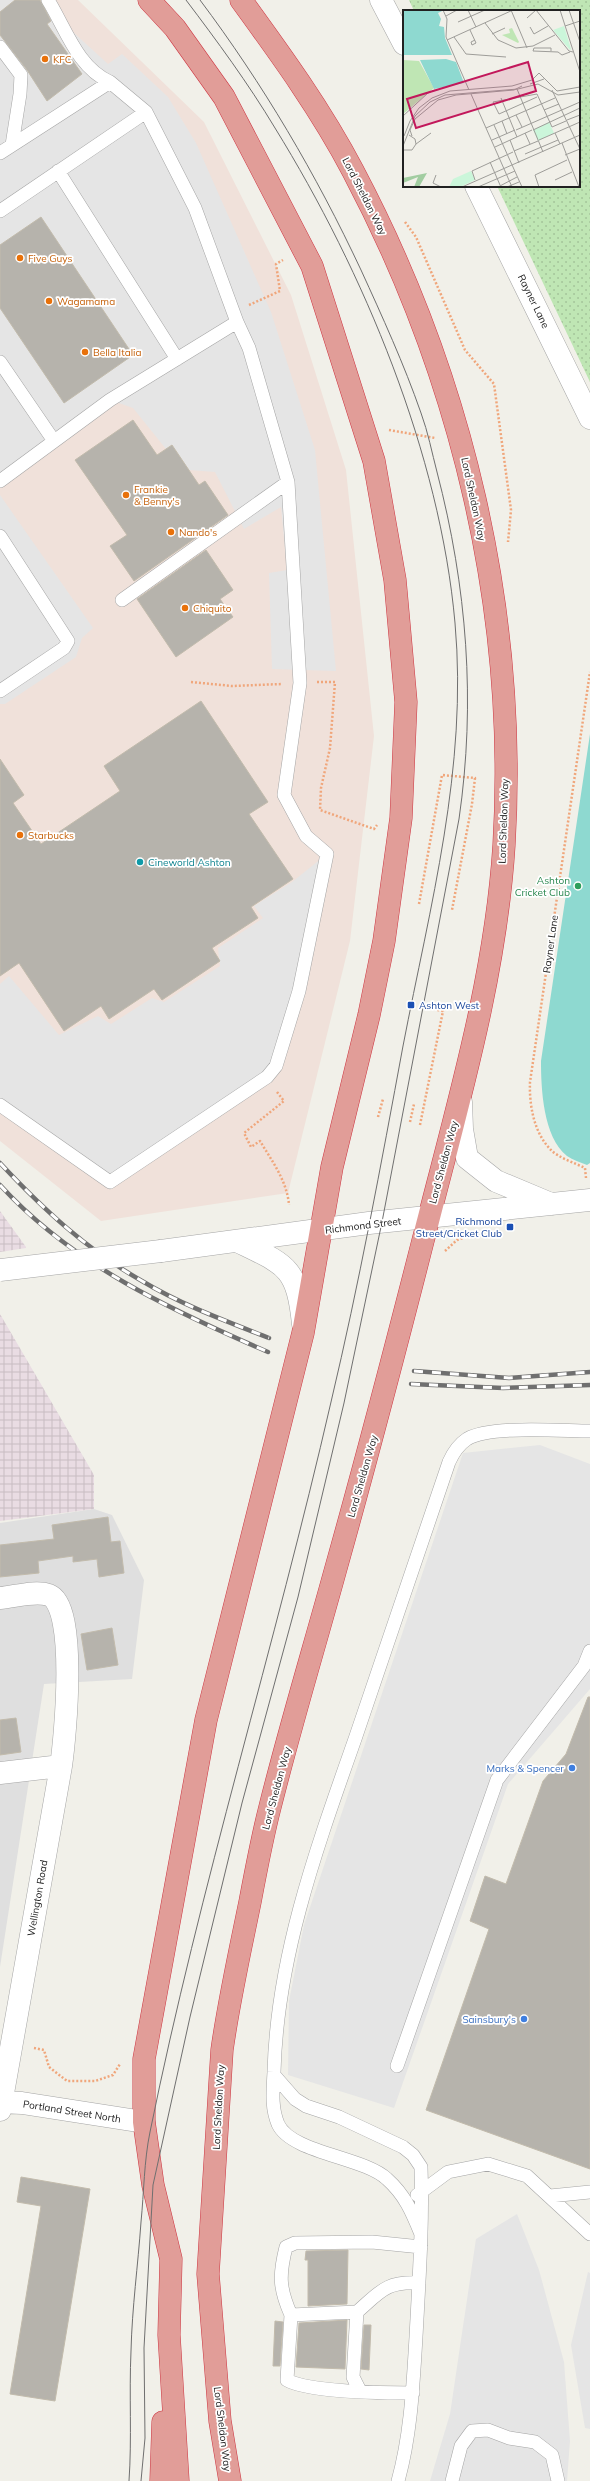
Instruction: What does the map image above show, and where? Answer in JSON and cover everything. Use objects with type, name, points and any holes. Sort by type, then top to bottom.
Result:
[{"type":"highway","points":[[149,0],[175,28],[224,97],[312,266],[374,461],[395,580],[406,702],[404,768],[395,873],[384,941],[369,1015],[332,1167],[323,1229],[304,1333],[206,1720],[144,2059],[144,2122],[153,2185],[171,2259],[169,2335],[161,2481]]},
{"type":"highway","name":"Lord Sheldon Way","points":[[230,2481],[220,2420],[208,2274],[222,2050],[227,2015],[268,1812],[377,1421],[461,1094],[491,956],[503,854],[506,715],[494,599],[462,443],[440,366],[393,252],[352,167],[291,69],[241,0]]},
{"type":"highway","points":[[169,2335],[178,2481]]},
{"type":"street","points":[[381,0],[403,42]]},
{"type":"street","name":"Rayner Lane","points":[[476,187],[590,418]]},
{"type":"street","points":[[461,1094],[462,1129],[467,1158],[496,1181],[552,1204]]},
{"type":"street","name":"Richmond Street","points":[[0,1270],[161,1251],[323,1229],[590,1200]]},
{"type":"street","points":[[236,1241],[279,1262],[294,1278],[301,1304],[304,1333]]},
{"type":"street","name":"Wellington Road","points":[[0,1598],[40,1594],[49,1595],[56,1600],[63,1615],[67,1684],[67,1726],[61,1766],[0,2105]]},
{"type":"street","points":[[0,1773],[61,1766]]},
{"type":"street","name":"Portland Street North","points":[[0,2105],[22,2103],[144,2122]]},
{"type":"lane","points":[[0,1105],[110,1182],[267,1078],[276,1066],[299,991],[327,854],[306,836],[284,795],[300,683],[288,482],[249,348],[237,322],[195,208],[146,112],[88,66],[72,46],[48,0]]},
{"type":"lane","points":[[0,46],[21,75],[20,94],[12,145]]},
{"type":"lane","points":[[0,153],[48,124],[110,82]]},
{"type":"lane","points":[[0,211],[146,112]]},
{"type":"lane","points":[[58,171],[177,359]]},
{"type":"lane","points":[[0,481],[110,400],[237,322]]},
{"type":"lane","points":[[0,362],[54,441]]},
{"type":"lane","points":[[122,600],[288,482]]},
{"type":"lane","points":[[0,536],[68,641],[64,648],[0,691]]},
{"type":"lane","points":[[421,2241],[408,2202],[387,2178],[369,2167],[323,2153],[297,2141],[279,2127],[272,2106],[274,2040],[282,1982],[293,1931],[324,1826],[449,1462],[455,1449],[468,1438],[495,1431],[590,1431]]},
{"type":"lane","points":[[397,2066],[497,1780],[584,1666],[590,1651]]},
{"type":"lane","points":[[274,2075],[295,2099],[306,2106],[339,2117],[388,2139],[413,2155],[421,2167],[421,2241],[413,2393],[404,2463],[398,2481]]},
{"type":"lane","points":[[408,2202],[448,2172],[488,2164],[527,2176],[590,2234]]},
{"type":"lane","points":[[550,2196],[590,2192]]},
{"type":"lane","points":[[413,2393],[360,2391],[294,2384],[287,2380],[291,2315],[282,2294],[281,2266],[286,2247],[295,2243],[421,2241]]},
{"type":"lane","points":[[291,2315],[357,2312],[385,2288],[401,2282],[419,2283]]},
{"type":"lane","points":[[357,2312],[353,2376],[360,2391]]},
{"type":"lane","points":[[452,2481],[461,2446],[472,2431],[488,2430],[510,2438],[535,2442],[552,2455],[558,2481]]},
{"type":"path","points":[[363,425],[462,443]]},
{"type":"path","name":"Rayner Lane","points":[[584,1168],[552,1150],[542,1135],[529,1104],[530,1082],[590,672]]},
{"type":"path","points":[[419,904],[442,775],[475,778],[472,804],[452,910]]},
{"type":"path","points":[[420,1125],[443,1011],[437,1010]]},
{"type":"path","points":[[267,1078],[284,1101],[244,1133],[251,1147],[260,1141],[288,1193],[289,1205]]},
{"type":"path","points":[[378,1117],[383,1099]]},
{"type":"path","points":[[410,1122],[414,1104]]},
{"type":"shaded area","points":[[0,0],[78,0],[204,122],[291,295],[346,470],[374,736],[350,941],[288,1193],[101,1221],[0,1141]]},
{"type":"shaded area","points":[[0,0],[38,0],[108,64],[122,54],[168,97],[196,143],[271,312],[315,450],[336,671],[272,669],[269,573],[287,570],[281,507],[244,529],[215,472],[189,470],[172,445],[166,449],[133,408],[110,400],[0,477]]},
{"type":"shaded area","points":[[0,495],[93,628],[82,638],[76,657],[5,704],[0,704]]},
{"type":"shaded area","name":"Ashton Cricket Club","points":[[590,734],[590,1163],[587,1165],[567,1156],[559,1148],[553,1137],[545,1112],[541,1061]]},
{"type":"shaded area","points":[[327,854],[276,1066],[110,1182],[0,1105],[0,984],[9,976],[59,1035],[98,1016],[111,1024],[152,998],[164,1002],[220,966],[218,948],[263,918],[254,906],[292,882]]},
{"type":"shaded area","points":[[0,1211],[26,1247],[26,1248],[0,1252]]},
{"type":"shaded area","points":[[0,1314],[94,1475],[94,1509],[0,1521]]},
{"type":"shaded area","points":[[540,1445],[590,1464],[590,1689],[508,1784],[394,2108],[288,2075],[289,2001],[304,1925],[463,1453]]},
{"type":"shaded area","points":[[94,1509],[112,1515],[144,1580],[132,1679],[44,1684],[0,1967],[0,1523]]},
{"type":"shaded area","points":[[517,2214],[539,2270],[564,2362],[570,2441],[567,2481],[430,2481],[450,2414],[476,2239]]},
{"type":"shaded area","points":[[588,2272],[590,2273],[590,2429],[585,2428],[571,2345]]},
{"type":"green space","points":[[409,0],[590,0],[590,382],[497,187],[580,187],[580,10],[414,10]]},
{"type":"building","name":"KFC","points":[[15,0],[40,0],[51,21],[47,24],[82,74],[47,101],[27,70],[0,35],[0,12]]},
{"type":"building","points":[[41,217],[133,355],[64,403],[0,308],[0,245]]},
{"type":"building","points":[[133,420],[157,455],[172,445],[199,485],[205,481],[228,515],[134,581],[110,546],[127,535],[75,460]]},
{"type":"building","name":"Chiquito","points":[[206,550],[233,590],[220,599],[233,617],[176,657],[137,599]]},
{"type":"building","name":"Cineworld Ashton","points":[[201,701],[268,802],[249,814],[293,879],[251,907],[258,918],[212,948],[220,961],[162,1000],[154,989],[109,1019],[101,1006],[64,1031],[19,963],[0,976],[0,759],[24,795],[13,803],[41,844],[120,791],[104,766]]},
{"type":"building","points":[[108,1517],[111,1542],[120,1541],[124,1573],[99,1577],[97,1559],[73,1562],[73,1556],[38,1561],[39,1573],[0,1577],[0,1545],[54,1539],[52,1525]]},
{"type":"building","points":[[112,1628],[118,1665],[87,1670],[81,1634]]},
{"type":"building","name":"Sainsbury's","points":[[588,1697],[590,1697],[590,2169],[426,2110],[489,1929],[470,1921],[485,1876],[506,1884],[543,1781],[566,1754]]},
{"type":"building","points":[[16,1718],[21,1752],[0,1755],[0,1720]]},
{"type":"building","points":[[21,2177],[90,2189],[55,2401],[10,2394],[41,2206],[17,2202]]},
{"type":"building","points":[[348,2250],[347,2304],[308,2306],[308,2260],[305,2260],[306,2251]]},
{"type":"building","points":[[347,2320],[345,2369],[296,2367],[299,2323]]},
{"type":"building","points":[[275,2321],[283,2322],[280,2366],[273,2366]]},
{"type":"building","points":[[364,2325],[371,2325],[369,2370],[361,2369]]},
{"type":"tram line","points":[[129,2481],[130,2367],[145,2165],[150,2132],[170,2040],[214,1857],[309,1493],[351,1313],[435,889],[444,836],[456,730],[458,677],[455,623],[447,559],[433,495],[415,430],[393,366],[367,303],[339,242],[308,184],[254,95],[186,0]]},
{"type":"tram line","points":[[141,2481],[145,2438],[144,2348],[153,2185],[190,2017],[242,1803],[298,1597],[344,1403],[382,1222],[459,819],[467,732],[466,645],[462,601],[447,515],[430,442],[414,395],[369,287],[326,199],[267,97],[200,0]]},
{"type":"railway","points":[[0,1163],[66,1228],[102,1256],[157,1290],[220,1319],[269,1338]]},
{"type":"railway","points":[[0,1185],[28,1213],[59,1239],[91,1262],[160,1302],[268,1352]]},
{"type":"railway","points":[[414,1371],[509,1378],[590,1372]]},
{"type":"railway","points":[[411,1384],[503,1388],[590,1385]]},
{"type":"place","name":"KFC","points":[[45,59]]},
{"type":"place","name":"Five Guys","points":[[20,258]]},
{"type":"place","name":"Wagamama","points":[[49,301]]},
{"type":"place","name":"Bella Italia","points":[[85,352]]},
{"type":"place","name":"Frankie & Benny's","points":[[126,495]]},
{"type":"place","name":"Nando's","points":[[171,532]]},
{"type":"place","name":"Chiquito","points":[[185,608]]},
{"type":"place","name":"Starbucks","points":[[20,835]]},
{"type":"place","name":"Cineworld Ashton","points":[[140,862]]},
{"type":"place","name":"Ashton Cricket Club","points":[[578,886]]},
{"type":"place","name":"Ashton West","points":[[411,1005]]},
{"type":"place","name":"Richmond Street/Cricket Club","points":[[510,1227]]},
{"type":"place","name":"Marks & Spencer","points":[[572,1768]]},
{"type":"place","name":"Sainsbury's","points":[[524,2019]]}]
